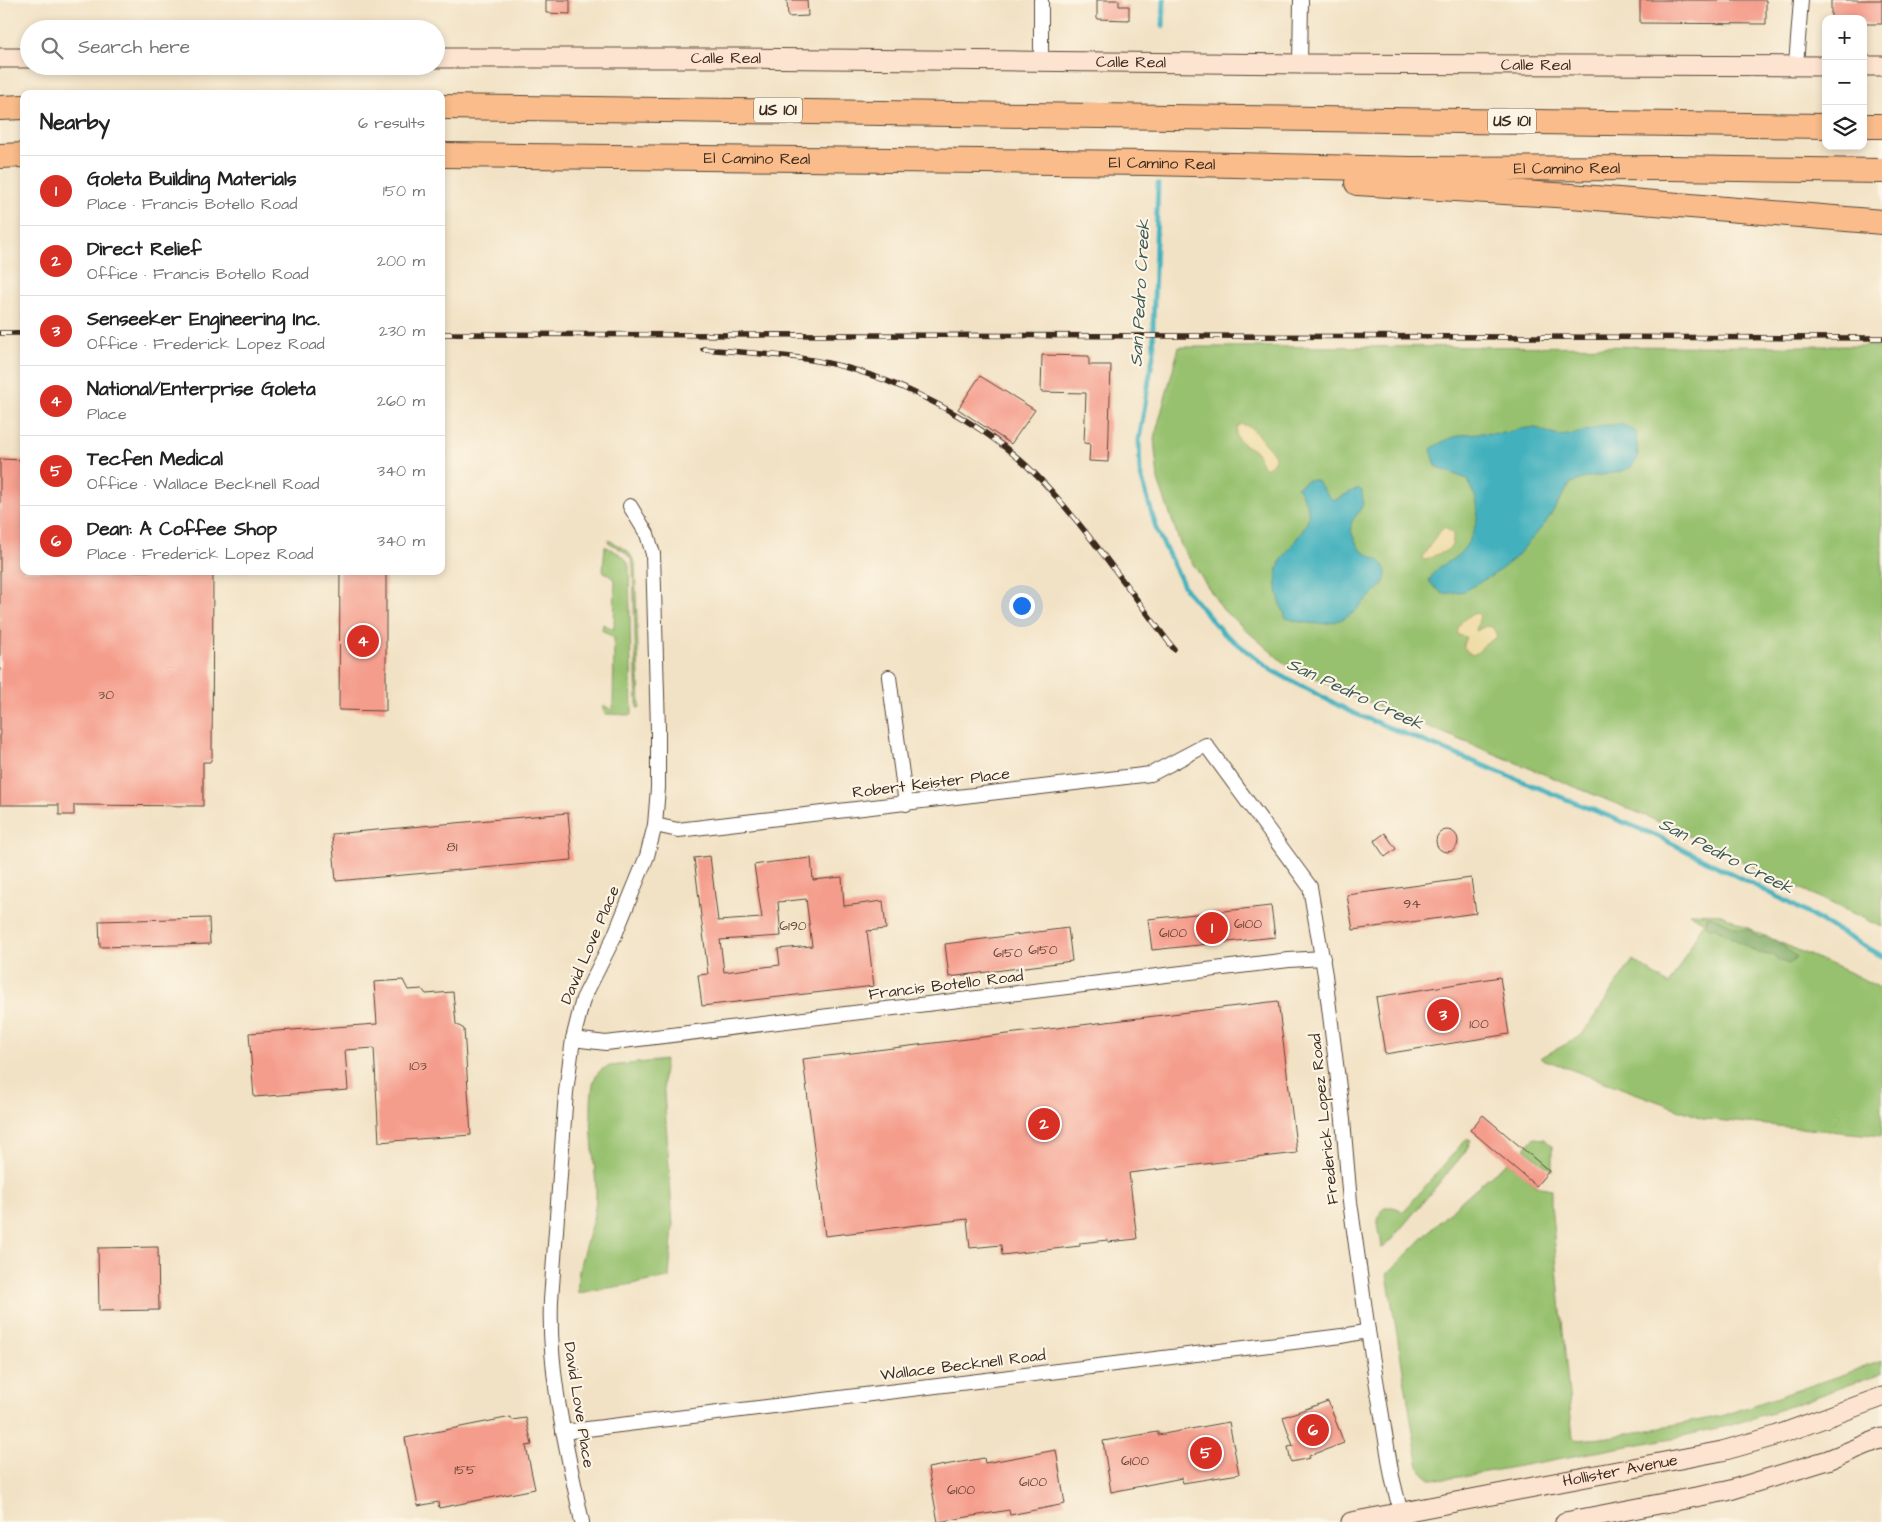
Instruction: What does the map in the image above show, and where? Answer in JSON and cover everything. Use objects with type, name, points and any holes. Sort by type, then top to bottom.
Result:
[{"type":"highway","name":"US 101","points":[[445,107],[1822,126]]},
{"type":"highway","points":[[0,108],[20,108]]},
{"type":"highway","points":[[1867,126],[1882,126]]},
{"type":"highway","name":"El Camino Real","points":[[445,155],[1198,164],[1290,167],[1882,171]]},
{"type":"highway","points":[[0,156],[20,156]]},
{"type":"highway","points":[[1290,167],[1358,183],[1570,196],[1882,222]]},
{"type":"main road","points":[[0,58],[20,58]]},
{"type":"main road","name":"Calle Real","points":[[445,58],[1822,66]]},
{"type":"main road","points":[[1867,66],[1882,66]]},
{"type":"main road","name":"Hollister Avenue","points":[[1351,1522],[1402,1518],[1722,1451],[1775,1436],[1882,1397]]},
{"type":"main road","points":[[1565,1522],[1728,1491],[1828,1460],[1882,1438]]},
{"type":"street","points":[[1041,0],[1041,60]]},
{"type":"street","points":[[1300,64],[1301,0]]},
{"type":"street","points":[[1796,65],[1800,0]]},
{"type":"street","name":"David Love Place","points":[[582,1522],[555,1384],[550,1328],[566,1092],[573,1040],[583,999],[614,937],[647,856],[655,825],[658,788],[653,554],[647,534],[630,506]]},
{"type":"street","points":[[889,677],[906,804]]},
{"type":"street","name":"Robert Keister Place","points":[[655,825],[678,830],[1151,774],[1206,745]]},
{"type":"street","name":"Frederick Lopez Road","points":[[1206,745],[1310,887],[1323,958],[1343,1120],[1350,1202],[1368,1331],[1392,1477],[1402,1518]]},
{"type":"street","name":"Francis Botello Road","points":[[573,1040],[606,1043],[1289,960],[1323,958]]},
{"type":"street","name":"Wallace Becknell Road","points":[[563,1432],[1342,1336],[1368,1331]]},
{"type":"green space","points":[[1882,346],[1882,927],[1646,816],[1356,697],[1285,664],[1223,610],[1181,546],[1158,480],[1154,439],[1179,347]]},
{"type":"green space","points":[[609,540],[628,551],[635,563],[640,708],[637,708],[633,567],[631,559],[625,552],[608,542]]},
{"type":"green space","points":[[605,546],[622,556],[629,566],[632,715],[605,714],[603,707],[605,706],[613,711],[614,638],[602,630],[603,624],[614,629],[615,580],[603,571]]},
{"type":"green space","points":[[1689,913],[1721,914],[1758,933],[1853,974],[1882,989],[1882,1136],[1705,1119],[1540,1058],[1581,1036],[1633,960],[1669,985],[1704,922]]},
{"type":"green space","points":[[1707,916],[1739,928],[1750,930],[1759,938],[1767,936],[1796,956],[1789,964],[1778,960],[1774,955],[1767,955],[1753,950],[1717,929],[1717,927],[1709,928],[1706,924]]},
{"type":"green space","points":[[665,1060],[663,1078],[673,1225],[669,1278],[578,1293],[580,1268],[593,1217],[596,1192],[591,1113],[593,1084],[597,1074],[602,1069],[610,1066]]},
{"type":"green space","points":[[1534,1138],[1545,1139],[1552,1146],[1552,1171],[1524,1148]]},
{"type":"green space","points":[[1466,1139],[1471,1141],[1465,1152],[1392,1239],[1382,1248],[1378,1223],[1380,1213],[1391,1207],[1403,1212]]},
{"type":"green space","points":[[1508,1162],[1536,1186],[1551,1189],[1573,1438],[1575,1440],[1603,1438],[1725,1415],[1882,1361],[1882,1373],[1788,1407],[1731,1425],[1678,1437],[1453,1478],[1430,1479],[1421,1471],[1418,1462],[1387,1274],[1461,1202]]},
{"type":"sand","points":[[1242,424],[1253,430],[1273,453],[1275,459],[1271,465],[1266,468],[1262,464],[1257,452],[1238,440],[1237,427]]},
{"type":"sand","points":[[1445,527],[1453,534],[1450,548],[1423,560],[1422,557]]},
{"type":"sand","points":[[1477,613],[1480,616],[1476,631],[1486,626],[1492,627],[1498,635],[1493,640],[1484,644],[1477,653],[1471,654],[1468,653],[1463,645],[1466,637],[1458,635],[1458,628],[1469,616]]},
{"type":"water","points":[[1605,425],[1623,425],[1636,432],[1638,458],[1631,467],[1620,472],[1588,477],[1571,483],[1544,525],[1515,558],[1496,573],[1465,591],[1443,594],[1429,582],[1435,572],[1459,554],[1467,544],[1474,531],[1478,511],[1476,498],[1467,479],[1436,466],[1431,449],[1449,439],[1468,434],[1501,433],[1535,428],[1553,435],[1562,436]]},
{"type":"water","points":[[1307,480],[1316,480],[1331,499],[1335,500],[1358,488],[1362,491],[1363,504],[1351,523],[1352,532],[1361,550],[1380,561],[1386,572],[1385,581],[1380,588],[1355,611],[1337,621],[1320,624],[1286,618],[1278,592],[1277,572],[1279,564],[1303,530],[1308,516],[1308,508],[1297,487]]},
{"type":"building","points":[[546,0],[570,0],[570,14],[546,13]]},
{"type":"building","points":[[787,0],[807,0],[808,16],[788,17]]},
{"type":"building","points":[[1097,0],[1119,0],[1119,6],[1129,6],[1129,20],[1097,19]]},
{"type":"building","points":[[1640,0],[1766,0],[1766,24],[1640,23]]},
{"type":"building","points":[[1831,0],[1882,0],[1882,24],[1867,24],[1867,15],[1831,15]]},
{"type":"building","points":[[1042,355],[1089,356],[1089,365],[1111,365],[1108,462],[1089,461],[1090,444],[1084,443],[1086,393],[1041,392]]},
{"type":"building","points":[[980,376],[1035,410],[1011,444],[958,409]]},
{"type":"building","points":[[0,459],[20,460],[20,575],[213,575],[212,758],[210,762],[203,762],[203,806],[74,805],[74,815],[59,815],[59,805],[0,805]]},
{"type":"building","points":[[340,575],[386,575],[386,711],[339,710]]},
{"type":"building","points":[[568,813],[572,860],[336,881],[332,834]]},
{"type":"building","points":[[1447,830],[1455,833],[1458,841],[1455,849],[1447,852],[1439,849],[1436,841],[1439,833]]},
{"type":"building","points":[[1385,833],[1396,849],[1385,857],[1374,841]]},
{"type":"building","points":[[710,856],[718,921],[762,918],[754,865],[773,862],[811,858],[813,880],[842,877],[844,906],[883,901],[886,929],[867,931],[874,986],[702,1006],[698,975],[708,974],[694,858]],"holes":[[[806,899],[812,946],[778,949],[780,965],[724,972],[720,940],[781,936],[778,902]]]},
{"type":"building","points":[[1471,878],[1476,913],[1353,930],[1347,895]]},
{"type":"building","points":[[1271,906],[1275,937],[1152,950],[1148,919]]},
{"type":"building","points":[[209,918],[210,944],[100,947],[99,921]]},
{"type":"building","points":[[1068,928],[1072,961],[949,977],[945,944]]},
{"type":"building","points":[[1500,977],[1509,1034],[1385,1054],[1376,997]]},
{"type":"building","points":[[403,980],[408,990],[422,989],[426,994],[453,992],[456,1024],[464,1029],[471,1135],[379,1142],[374,1048],[345,1050],[348,1090],[254,1097],[249,1033],[377,1024],[374,982]]},
{"type":"building","points":[[1278,1001],[1297,1153],[1129,1173],[1137,1239],[1080,1243],[1080,1246],[1002,1255],[1001,1245],[970,1248],[967,1219],[825,1236],[803,1059]]},
{"type":"building","points":[[1483,1115],[1549,1171],[1536,1186],[1470,1130]]},
{"type":"building","points":[[158,1247],[159,1310],[99,1311],[98,1248]]},
{"type":"building","points":[[1328,1401],[1344,1443],[1309,1456],[1310,1458],[1291,1462],[1288,1447],[1293,1446],[1283,1417]]},
{"type":"building","points":[[511,1417],[512,1420],[526,1418],[532,1445],[526,1446],[535,1489],[439,1508],[438,1502],[418,1506],[405,1438]]},
{"type":"building","points":[[1229,1422],[1239,1474],[1183,1483],[1182,1478],[1111,1492],[1103,1441],[1158,1432],[1158,1435]]},
{"type":"building","points":[[1056,1450],[1065,1504],[1010,1515],[1009,1510],[938,1522],[928,1468],[984,1458],[985,1463]]},
{"type":"waterway","name":"San Pedro Creek","points":[[1163,26],[1164,0]]},
{"type":"waterway","name":"San Pedro Creek","points":[[1158,184],[1153,327],[1154,350],[1139,440],[1140,472],[1157,531],[1186,590],[1222,632],[1273,671],[1351,712],[1655,835],[1782,899],[1882,956]]},
{"type":"railway","points":[[0,333],[20,333]]},
{"type":"railway","points":[[445,334],[1882,338]]},
{"type":"railway","points":[[703,349],[785,356],[842,367],[874,376],[905,389],[967,421],[1021,460],[1043,482],[1094,543],[1174,649]]},
{"type":"place","name":"National/Enterprise Goleta","points":[[363,641]]},
{"type":"place","name":"Goleta Building Materials","points":[[1212,928]]},
{"type":"place","name":"Senseeker Engineering Inc.","points":[[1443,1015]]},
{"type":"place","name":"Direct Relief","points":[[1044,1124]]},
{"type":"place","name":"Dean: A Coffee Shop","points":[[1313,1430]]},
{"type":"place","name":"Tecfen Medical","points":[[1206,1453]]}]
